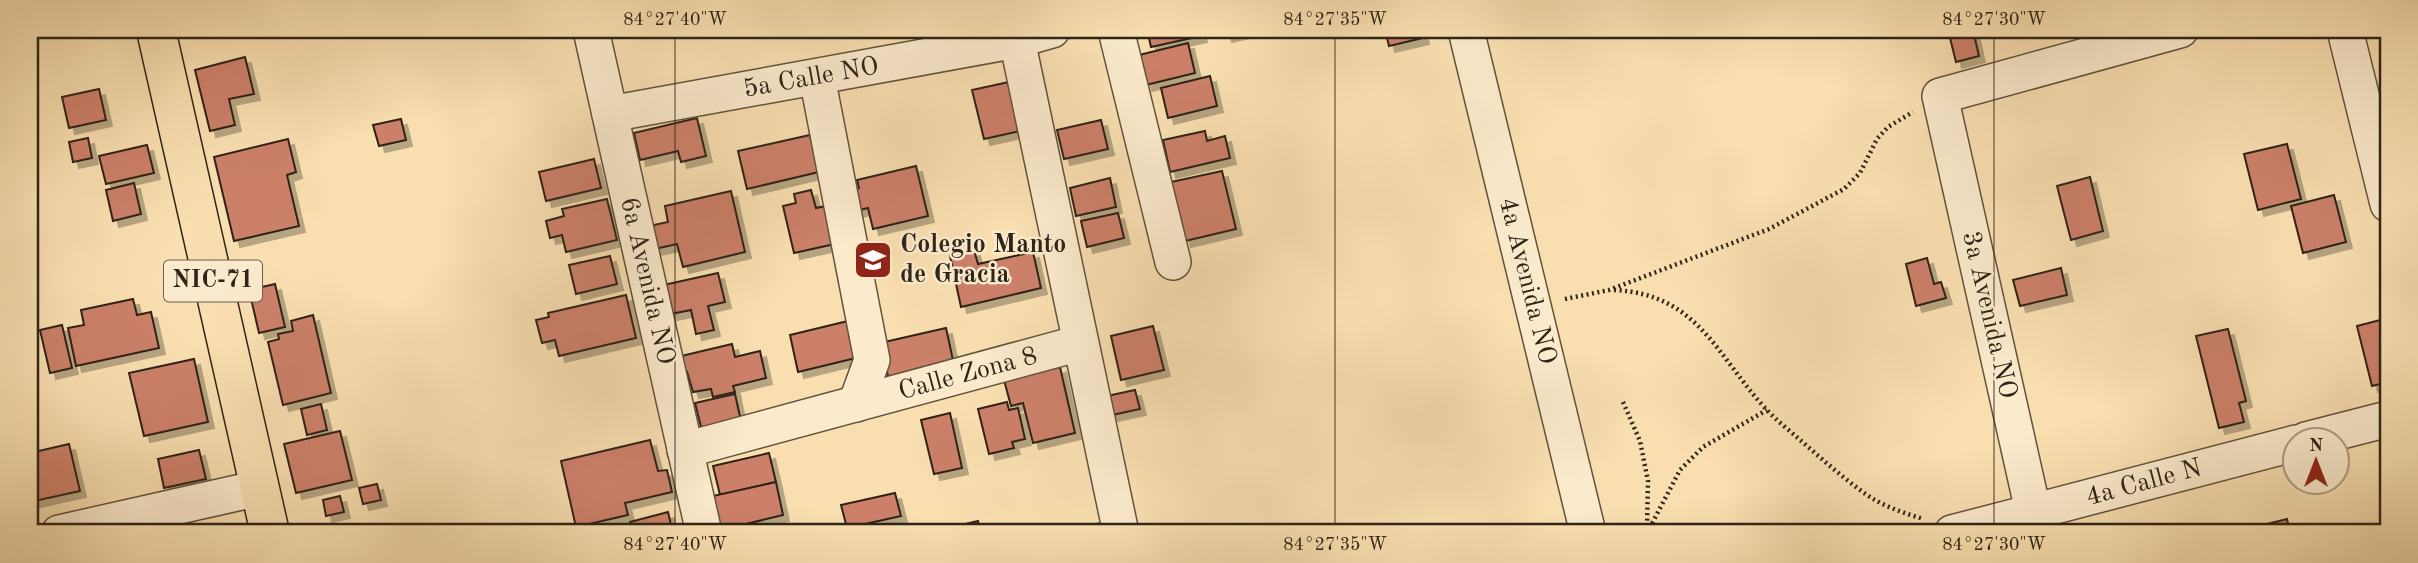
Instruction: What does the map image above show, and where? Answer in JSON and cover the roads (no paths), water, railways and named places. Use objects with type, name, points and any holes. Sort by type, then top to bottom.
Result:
[{"type":"highway","name":"NIC-71","points":[[156,30],[270,533]]},
{"type":"street","name":"6a Avenida NO","points":[[591,30],[704,533]]},
{"type":"street","name":"5a Calle NO","points":[[610,114],[1017,40],[1052,30]]},
{"type":"street","points":[[1116,30],[1173,262]]},
{"type":"street","name":"4a Avenida NO","points":[[1466,30],[1588,533]]},
{"type":"street","name":"3a Avenida NO","points":[[2035,523],[1940,96],[2180,30]]},
{"type":"street","points":[[2345,30],[2388,204]]},
{"type":"street","points":[[1017,40],[1121,533]]},
{"type":"street","name":"Calle Zona 8","points":[[817,77],[872,360],[856,404]]},
{"type":"street","name":"Calle Zona 8","points":[[685,450],[1080,343]]},
{"type":"street","points":[[2352,428],[2388,419]]},
{"type":"street","name":"4a Calle N","points":[[1956,532],[2035,523],[2282,447]]},
{"type":"street","points":[[59,533],[260,488]]},
{"type":"place","name":"Colegio Manto de Gracia","points":[[873,260]]}]
